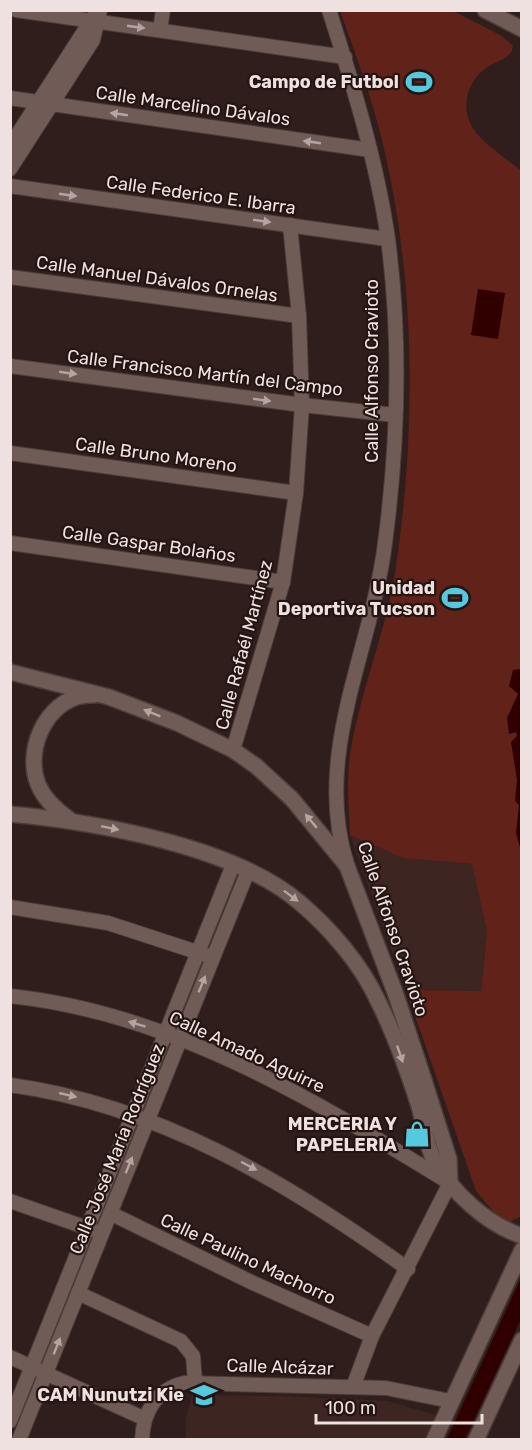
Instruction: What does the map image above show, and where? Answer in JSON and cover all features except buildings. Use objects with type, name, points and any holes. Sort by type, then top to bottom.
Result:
[{"type":"street","points":[[16,10],[97,16],[160,30],[345,57]]},
{"type":"street","points":[[160,30],[163,10]]},
{"type":"street","name":"Calle Alfonso Cravioto","points":[[330,10],[370,150],[387,239],[393,305],[395,415],[385,545],[372,612],[340,738],[338,813],[342,848],[347,866],[389,976],[448,1158],[450,1184]]},
{"type":"street","points":[[485,10],[522,29]]},
{"type":"street","points":[[10,169],[97,16]]},
{"type":"street","name":"Calle Marcelino Dávalos","points":[[10,98],[370,150]]},
{"type":"street","points":[[10,146],[46,103]]},
{"type":"street","name":"Calle Federico E. Ibarra","points":[[10,186],[387,239]]},
{"type":"street","name":"Calle Rafaél Martínez","points":[[233,750],[283,582],[296,493],[302,405],[299,316],[290,225]]},
{"type":"street","name":"Calle Manuel Dávalos Ornelas","points":[[10,277],[299,316]]},
{"type":"street","name":"Calle Francisco Martín del Campo","points":[[10,366],[302,405],[395,415]]},
{"type":"street","name":"Calle Bruno Moreno","points":[[10,453],[296,493]]},
{"type":"street","name":"Calle Gaspar Bolaños","points":[[10,543],[123,557],[283,582]]},
{"type":"street","points":[[10,672],[53,681],[109,697],[177,723],[233,750],[256,766],[292,799],[347,866]]},
{"type":"street","points":[[70,819],[54,808],[39,786],[34,768],[37,739],[46,721],[72,698],[84,695],[109,697]]},
{"type":"street","points":[[10,814],[70,819],[169,842],[241,868],[290,895],[321,924],[365,978],[386,1019],[418,1103],[433,1158],[450,1184],[489,1219],[508,1231],[522,1236]]},
{"type":"street","name":"Calle José María Rodríguez","points":[[10,1421],[199,952],[241,868]]},
{"type":"street","name":"Calle José María Rodríguez","points":[[19,1440],[213,957],[241,868]]},
{"type":"street","points":[[10,907],[108,923],[213,957]]},
{"type":"street","points":[[386,1019],[389,976]]},
{"type":"street","name":"Calle Amado Aguirre","points":[[10,996],[105,1014],[181,1038],[318,1104],[450,1184]]},
{"type":"street","points":[[10,1085],[77,1097],[148,1120],[205,1144],[261,1173],[336,1217],[408,1269]]},
{"type":"street","points":[[353,1387],[372,1336],[450,1184]]},
{"type":"street","points":[[10,1201],[102,1234]]},
{"type":"street","name":"Calle Paulino Machorro","points":[[110,1213],[253,1283],[372,1336]]},
{"type":"street","points":[[434,1440],[450,1401],[522,1250]]},
{"type":"street","points":[[78,1293],[181,1341],[193,1356],[195,1382]]},
{"type":"street","points":[[476,1440],[522,1340]]},
{"type":"street","points":[[10,1357],[145,1419]]},
{"type":"street","name":"Calle Alcázar","points":[[142,1440],[145,1419],[153,1402],[166,1389],[184,1383],[386,1388],[450,1401]]},
{"type":"shaded area","name":"Unidad Deportiva Tucson","points":[[340,11],[453,11],[502,36],[513,46],[507,56],[489,66],[474,80],[466,107],[468,117],[478,135],[522,171],[522,1216],[509,1222],[498,1217],[476,1191],[406,990],[481,991],[487,932],[472,864],[403,858],[350,835],[348,784],[350,754],[354,731],[391,596],[402,518],[407,464],[409,353],[407,298],[393,190],[372,104]]},
{"type":"shaded area","points":[[478,289],[505,293],[498,339],[471,335]]},
{"type":"shaded area","points":[[522,669],[521,851],[516,833],[519,805],[515,801],[517,780],[511,742],[517,736],[516,732],[509,734],[507,718],[518,694],[509,686],[513,670]]},
{"type":"shaded area","points":[[350,835],[403,858],[472,864],[487,932],[481,992],[406,990]]},
{"type":"shaded area","points":[[521,1278],[521,1319],[465,1439],[447,1439]]},
{"type":"shaded area","points":[[192,1395],[388,1401],[439,1416],[430,1439],[186,1440],[186,1418]]},
{"type":"place","name":"Campo de Futbol","points":[[419,82]]},
{"type":"place","name":"Unidad Deportiva Tucson","points":[[455,598]]},
{"type":"place","name":"MERCERIA Y PAPELERIA","points":[[417,1134]]},
{"type":"place","name":"CAM Nunutzi Kie","points":[[204,1395]]}]
